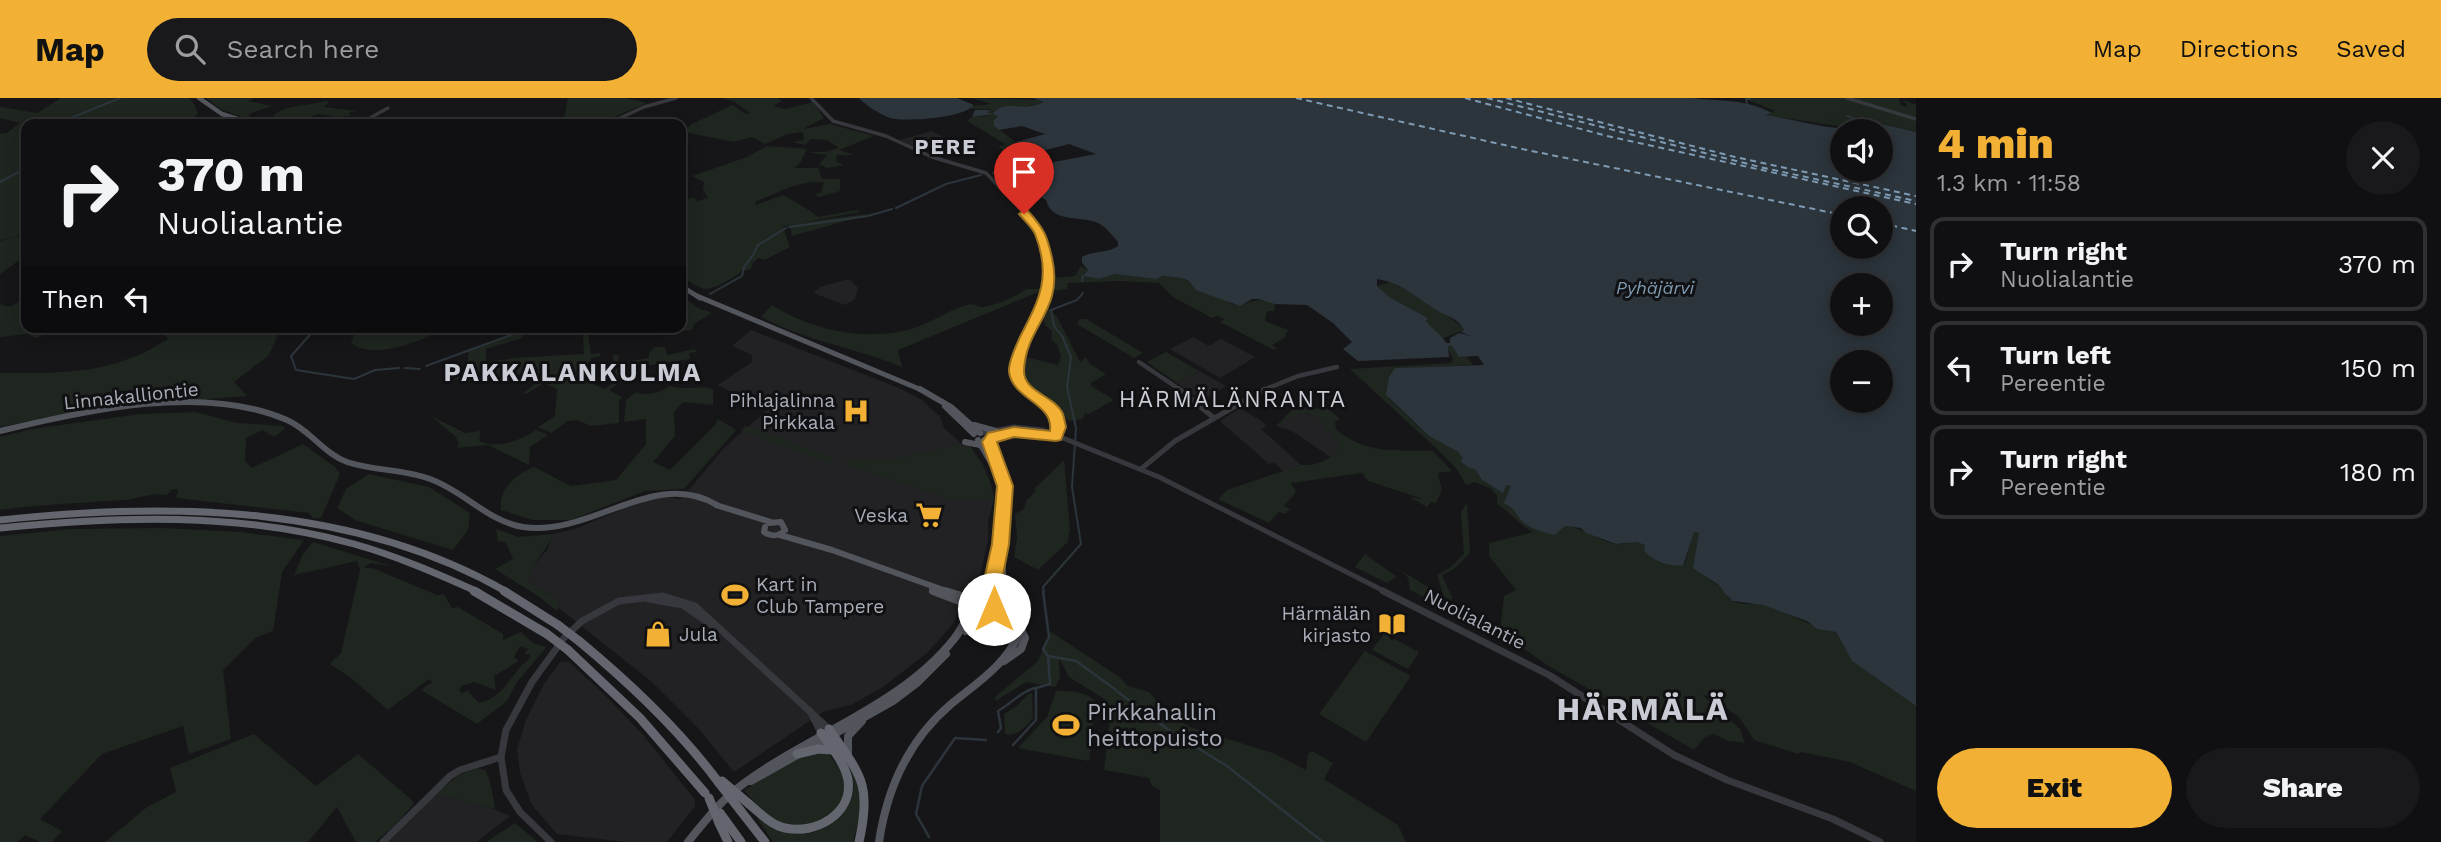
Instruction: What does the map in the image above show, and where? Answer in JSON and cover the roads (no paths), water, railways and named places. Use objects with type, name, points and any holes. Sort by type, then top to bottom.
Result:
[{"type":"highway","points":[[0,520],[82,513],[180,511],[246,515],[316,524],[373,537],[453,565],[506,591],[579,641],[646,701],[704,762],[744,807],[765,842]]},
{"type":"highway","points":[[0,528],[159,519],[238,523],[310,533],[373,548],[442,572],[494,598],[568,650],[640,718],[707,796],[720,818],[741,842]]},
{"type":"highway","points":[[744,807],[788,829],[810,828],[830,820],[847,800],[849,783],[827,734]]},
{"type":"highway","points":[[827,734],[849,758],[862,778],[867,795],[859,842]]},
{"type":"highway","points":[[797,754],[818,749],[832,750]]},
{"type":"highway","points":[[720,818],[728,842]]},
{"type":"main road","points":[[201,99],[222,114],[238,119]]},
{"type":"main road","points":[[686,289],[748,321],[912,384],[942,399],[973,424],[995,433],[989,442],[1003,477],[1000,549],[1003,590],[1025,638],[1017,653],[995,665]]},
{"type":"main road","points":[[912,384],[961,419],[970,433],[993,454]]},
{"type":"main road","name":"Linnakalliontie","points":[[0,431],[110,411],[218,404],[284,419],[300,427],[333,456],[349,463],[436,481],[492,517],[517,526],[568,526],[653,494],[675,493],[691,496],[768,525]]},
{"type":"main road","points":[[973,424],[993,466],[1003,499]]},
{"type":"main road","points":[[782,533],[781,522],[768,525],[764,532],[768,535],[782,533],[910,578],[982,608],[1014,628],[1018,635],[1016,642],[995,665],[937,716],[914,744],[890,794],[879,842]]},
{"type":"main road","points":[[849,758],[849,734],[873,713],[924,677],[982,608],[993,580],[1000,549]]},
{"type":"main road","points":[[743,785],[879,702],[925,668],[982,608]]},
{"type":"main road","points":[[963,633],[986,622],[1014,628]]},
{"type":"main road","points":[[688,842],[713,810],[779,757],[873,713]]},
{"type":"street","points":[[618,119],[644,107],[676,98]]},
{"type":"street","points":[[811,98],[833,121],[886,136],[932,157],[986,173],[1039,229],[1049,269],[1049,292],[1022,348],[1016,372],[1023,388],[1055,412],[1059,422],[1051,435]]},
{"type":"street","points":[[1847,98],[1916,119]]},
{"type":"street","points":[[368,119],[388,108]]},
{"type":"street","points":[[1139,362],[1185,393],[1214,418]]},
{"type":"street","points":[[1141,469],[1163,450],[1275,382],[1337,367]]},
{"type":"street","name":"Nuolialantie","points":[[978,438],[995,433],[1020,431],[1051,435],[1141,469],[1196,494],[1549,675],[1683,760],[1833,819],[1880,842]]},
{"type":"street","points":[[548,839],[520,812],[506,790],[501,757],[506,730],[512,715],[545,662],[573,628],[590,615],[611,606],[649,599],[670,601],[687,607],[716,627],[790,691],[810,711],[827,734]]},
{"type":"street","points":[[383,842],[450,776],[501,757]]},
{"type":"water","points":[[859,98],[957,98],[974,105],[949,116],[903,120],[881,114]]},
{"type":"water","name":"Pyhäjärvi","points":[[1033,98],[1693,98],[1742,103],[1772,113],[1765,115],[1830,127],[1830,182],[1893,182],[1893,127],[1916,132],[1916,706],[1852,661],[1836,632],[1817,629],[1807,621],[1763,605],[1733,601],[1720,586],[1693,568],[1699,533],[1694,532],[1683,566],[1678,566],[1652,558],[1644,551],[1645,545],[1637,542],[1616,544],[1586,533],[1581,528],[1565,526],[1555,535],[1526,524],[1504,503],[1511,486],[1507,485],[1503,493],[1482,480],[1475,469],[1460,461],[1463,458],[1457,451],[1429,436],[1386,395],[1389,377],[1395,368],[1484,365],[1478,356],[1459,357],[1452,346],[1448,346],[1449,357],[1358,361],[1343,349],[1352,342],[1333,323],[1307,305],[1275,304],[1252,299],[1240,306],[1196,290],[1189,281],[1182,278],[1163,276],[1156,279],[1115,274],[1099,279],[1083,276],[1088,270],[1082,263],[1082,257],[1114,248],[1118,246],[1118,242],[1098,223],[1054,213],[1046,200],[1036,194],[1036,184],[1028,175],[1050,170],[1054,162],[1096,154],[1069,144],[1034,153],[1016,142],[1045,134],[1022,126],[999,130],[994,126],[994,120],[998,117],[994,114],[972,117],[975,110],[990,110],[988,113],[992,114],[1003,107],[1036,105],[1043,102]],"holes":[[[1377,279],[1402,287],[1459,323],[1464,330],[1461,332],[1470,336],[1459,333],[1450,338],[1450,343],[1446,343],[1426,321],[1428,318],[1389,297],[1377,286]]]},
{"type":"waterway","points":[[68,119],[120,98]]},
{"type":"waterway","points":[[1747,103],[1746,99],[1750,99]]},
{"type":"waterway","points":[[1847,116],[1851,117]]},
{"type":"waterway","points":[[0,182],[21,171]]},
{"type":"waterway","points":[[993,173],[1028,175]]},
{"type":"waterway","points":[[896,208],[946,184],[981,175]]},
{"type":"waterway","points":[[789,227],[868,216],[892,209]]},
{"type":"waterway","points":[[754,253],[758,245],[786,228]]},
{"type":"waterway","points":[[710,294],[742,276],[744,267],[753,255]]},
{"type":"waterway","points":[[1082,281],[1083,276]]},
{"type":"waterway","points":[[1044,592],[1043,587],[1081,544],[1072,487],[1076,428],[1067,387],[1071,357],[1062,336],[1054,326],[1051,310],[1077,300],[1083,293]]},
{"type":"waterway","points":[[312,333],[291,356],[296,370],[354,379],[375,370],[399,368]]},
{"type":"waterway","points":[[426,366],[511,335]]},
{"type":"waterway","points":[[405,368],[420,369]]},
{"type":"waterway","points":[[1043,591],[1049,637],[1043,649],[1048,656]]},
{"type":"waterway","points":[[1013,745],[1036,720],[1036,688],[1050,684],[1048,656]]},
{"type":"waterway","points":[[1048,656],[1076,661],[1116,690]]},
{"type":"waterway","points":[[998,732],[1001,728],[998,711],[1035,688]]},
{"type":"waterway","points":[[1118,692],[1170,731],[1227,766],[1323,842]]},
{"type":"waterway","points":[[929,837],[916,814],[922,786],[955,738],[986,740]]},
{"type":"place","name":"Pihlajalinna Pirkkala","points":[[856,411]]},
{"type":"place","name":"Veska","points":[[929,515]]},
{"type":"place","name":"Kart in Club Tampere","points":[[735,595]]},
{"type":"place","name":"Härmälän kirjasto","points":[[1392,624]]},
{"type":"place","name":"Jula","points":[[658,634]]},
{"type":"place","name":"Pirkkahallin heittopuisto","points":[[1066,725]]},
{"type":"district","name":"PERE","points":[[946,146]]},
{"type":"district","name":"PAKKALANKULMA","points":[[573,372]]},
{"type":"district","name":"HÄRMÄLÄNRANTA","points":[[1233,399]]},
{"type":"district","name":"HÄRMÄLÄ","points":[[1643,709]]}]
